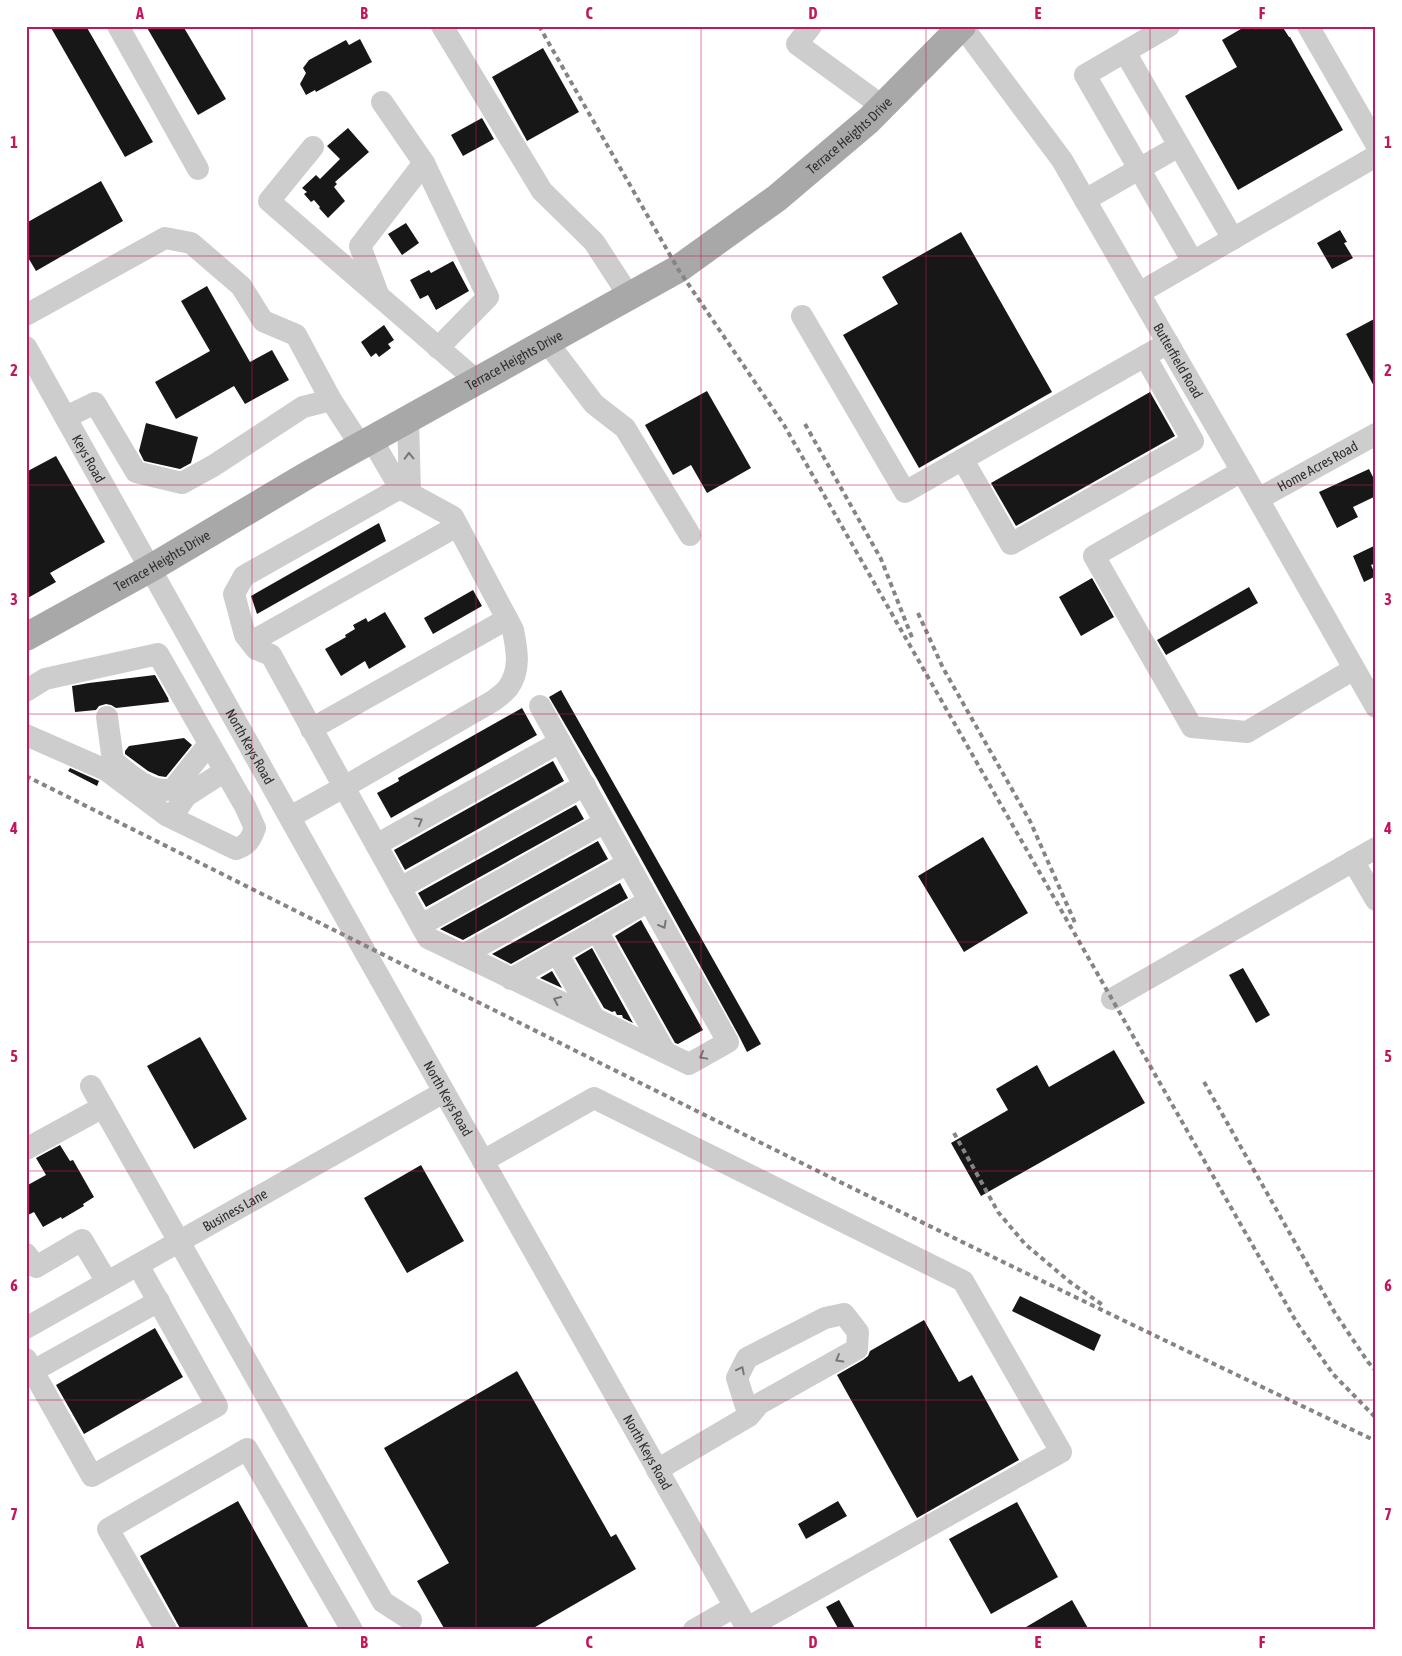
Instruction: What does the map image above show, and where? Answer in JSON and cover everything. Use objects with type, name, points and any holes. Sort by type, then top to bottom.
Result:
[{"type":"main road","name":"Terrace Heights Drive","points":[[26,637],[151,568],[366,443],[678,269],[777,198],[869,120],[962,26]]},
{"type":"street","points":[[118,26],[198,169]]},
{"type":"street","points":[[442,26],[542,191],[594,242],[629,296]]},
{"type":"street","points":[[811,26],[797,44],[882,106]]},
{"type":"street","name":"Butterfield Road","points":[[962,26],[1062,160],[1376,707]]},
{"type":"street","points":[[1169,26],[1085,75],[1193,262]]},
{"type":"street","points":[[1308,26],[1376,144]]},
{"type":"street","points":[[1125,52],[1233,239]]},
{"type":"street","points":[[382,102],[424,164],[488,297],[438,348]]},
{"type":"street","points":[[1085,200],[1179,146]]},
{"type":"street","points":[[313,147],[269,202],[477,381]]},
{"type":"street","points":[[1139,293],[1376,156]]},
{"type":"street","points":[[380,297],[360,246],[424,164]]},
{"type":"street","points":[[26,315],[165,238],[191,243],[241,286],[263,321],[296,335],[331,400],[405,490],[452,517],[513,630],[517,648],[517,668],[508,688],[493,701],[290,817]]},
{"type":"street","points":[[802,316],[905,492],[1168,343]]},
{"type":"street","points":[[547,342],[594,404],[625,428],[690,535]]},
{"type":"street","name":"Keys Road","points":[[26,347],[151,568]]},
{"type":"street","points":[[963,460],[1011,544],[1193,441],[1145,356]]},
{"type":"street","points":[[66,417],[95,403],[136,472],[182,483],[213,466],[303,407],[331,400]]},
{"type":"street","points":[[405,490],[408,420]]},
{"type":"street","name":"Home Acres Road","points":[[1258,499],[1376,434]]},
{"type":"street","points":[[1242,471],[1094,556],[1192,727],[1247,732],[1354,669]]},
{"type":"street","points":[[405,490],[244,576],[234,594],[245,635],[256,649],[271,655],[428,938],[689,1064],[728,1042],[540,706]]},
{"type":"street","points":[[251,642],[457,526]]},
{"type":"street","name":"North Keys Road","points":[[151,568],[747,1629]]},
{"type":"street","points":[[312,729],[507,619]]},
{"type":"street","points":[[26,691],[36,673],[158,654],[245,806],[255,828],[250,840],[246,846],[236,849],[172,817],[106,770],[26,735]]},
{"type":"street","points":[[107,717],[113,761],[149,788],[166,791],[173,789],[209,744]]},
{"type":"street","points":[[376,845],[560,742]]},
{"type":"street","points":[[172,817],[186,796],[225,771]]},
{"type":"street","points":[[400,888],[584,785]]},
{"type":"street","points":[[245,806],[275,790]]},
{"type":"street","points":[[421,925],[605,822]]},
{"type":"street","points":[[1112,999],[1376,848]]},
{"type":"street","points":[[1354,861],[1376,900]]},
{"type":"street","points":[[463,954],[628,862]]},
{"type":"street","points":[[511,979],[649,901]]},
{"type":"street","points":[[597,931],[665,1052]]},
{"type":"street","points":[[557,953],[593,1016]]},
{"type":"street","points":[[91,1086],[383,1602],[411,1620]]},
{"type":"street","name":"Business Lane","points":[[26,1328],[444,1092]]},
{"type":"street","points":[[483,1161],[594,1098],[963,1280],[1061,1452],[747,1629]]},
{"type":"street","points":[[26,1149],[103,1107]]},
{"type":"street","points":[[26,1254],[36,1267],[82,1240],[106,1282]]},
{"type":"street","points":[[138,1265],[217,1406],[92,1476],[30,1365],[158,1301]]},
{"type":"street","points":[[657,1470],[749,1416],[759,1404],[857,1349],[858,1332],[844,1314],[825,1318],[747,1358],[737,1378],[749,1416]]},
{"type":"street","points":[[166,1630],[108,1529],[247,1448],[352,1630]]},
{"type":"street","points":[[694,1630],[734,1607]]},
{"type":"building","points":[[50,26],[86,26],[153,142],[125,157]]},
{"type":"building","points":[[146,26],[183,26],[226,99],[198,115]]},
{"type":"building","points":[[1246,26],[1282,26],[1343,130],[1238,190],[1185,96],[1237,67],[1222,40]]},
{"type":"building","points":[[360,39],[372,62],[316,92],[315,90],[306,95],[300,84],[306,73],[303,68],[309,60],[346,40],[349,45]]},
{"type":"building","points":[[543,48],[579,112],[527,141],[492,77]]},
{"type":"building","points":[[482,118],[494,139],[463,156],[451,135]]},
{"type":"building","points":[[348,128],[369,152],[335,182],[337,184],[334,187],[345,201],[328,218],[314,200],[311,202],[304,194],[307,192],[302,188],[316,175],[320,179],[340,159],[327,146]]},
{"type":"building","points":[[101,181],[123,221],[36,271],[26,254],[26,223]]},
{"type":"building","points":[[406,223],[419,243],[402,255],[388,234]]},
{"type":"building","points":[[1340,230],[1347,242],[1344,243],[1353,258],[1332,269],[1317,243]]},
{"type":"building","points":[[961,232],[1052,392],[919,468],[843,335],[898,304],[882,277]]},
{"type":"building","points":[[453,261],[469,291],[436,310],[428,295],[420,299],[410,280],[429,270],[431,273]]},
{"type":"building","points":[[207,286],[250,362],[272,350],[289,380],[245,404],[234,386],[176,419],[155,382],[210,351],[181,301]]},
{"type":"building","points":[[1376,318],[1376,390],[1346,334]]},
{"type":"building","points":[[384,325],[394,340],[388,344],[391,348],[379,357],[376,353],[371,357],[361,342]]},
{"type":"building","points":[[707,391],[751,468],[707,493],[691,465],[673,475],[645,425]]},
{"type":"building","points":[[1150,392],[1175,436],[1016,526],[991,483]]},
{"type":"building","points":[[146,423],[198,437],[191,463],[180,469],[144,461],[139,451]]},
{"type":"building","points":[[56,456],[105,542],[50,573],[56,582],[26,599],[26,472]]},
{"type":"building","points":[[1369,469],[1376,483],[1376,496],[1353,507],[1358,517],[1337,528],[1319,492]]},
{"type":"building","points":[[379,523],[386,541],[257,614],[251,596]]},
{"type":"building","points":[[1376,545],[1376,563],[1371,565],[1376,576],[1364,582],[1353,556]]},
{"type":"building","points":[[1092,578],[1114,617],[1081,636],[1059,597]]},
{"type":"building","points":[[1249,587],[1258,603],[1166,655],[1157,640]]},
{"type":"building","points":[[473,590],[482,606],[433,634],[424,618]]},
{"type":"building","points":[[385,612],[406,647],[369,669],[365,661],[341,676],[325,649],[346,637],[345,635],[355,629],[353,625],[366,618],[368,622]]},
{"type":"building","points":[[155,675],[169,702],[116,708],[106,704],[99,706],[96,710],[75,712],[72,686]]},
{"type":"building","points":[[561,690],[761,1044],[747,1052],[597,779],[549,697]]},
{"type":"building","points":[[522,708],[537,735],[391,818],[377,793],[399,781],[398,778]]},
{"type":"building","points":[[184,738],[192,745],[166,777],[148,771],[125,754],[129,746]]},
{"type":"building","points":[[553,761],[564,781],[405,870],[394,850]]},
{"type":"building","points":[[70,768],[99,781],[97,786],[68,771]]},
{"type":"building","points":[[576,805],[584,819],[426,907],[418,893]]},
{"type":"building","points":[[983,837],[1028,913],[964,952],[918,876]]},
{"type":"building","points":[[598,841],[608,859],[463,940],[440,929]]},
{"type":"building","points":[[620,883],[628,898],[511,964],[492,954]]},
{"type":"building","points":[[641,920],[703,1030],[678,1044],[675,1043],[615,936]]},
{"type":"building","points":[[592,948],[633,1023],[623,1018],[622,1015],[617,1015],[615,1011],[612,1012],[604,1008],[575,958]]},
{"type":"building","points":[[1243,968],[1270,1015],[1256,1023],[1229,975]]},
{"type":"building","points":[[552,971],[562,988],[540,978]]},
{"type":"building","points":[[200,1037],[247,1119],[194,1149],[147,1066]]},
{"type":"building","points":[[1114,1050],[1145,1103],[981,1196],[951,1143],[1008,1110],[996,1089],[1037,1065],[1049,1087]]},
{"type":"building","points":[[60,1145],[70,1161],[73,1160],[94,1197],[83,1204],[84,1206],[62,1219],[61,1217],[43,1227],[34,1212],[26,1216],[26,1186],[46,1175],[36,1158]]},
{"type":"building","points":[[421,1165],[464,1241],[407,1273],[364,1198]]},
{"type":"building","points":[[1020,1296],[1101,1335],[1094,1351],[1012,1311]]},
{"type":"building","points":[[924,1320],[959,1382],[972,1375],[1019,1460],[917,1518],[837,1375],[863,1360],[870,1351]]},
{"type":"building","points":[[155,1328],[183,1377],[84,1434],[56,1385]]},
{"type":"building","points":[[517,1371],[611,1537],[616,1534],[636,1569],[530,1630],[445,1630],[417,1581],[449,1563],[384,1448]]},
{"type":"building","points":[[238,1501],[310,1630],[181,1630],[140,1556]]},
{"type":"building","points":[[838,1501],[847,1516],[806,1539],[798,1524]]},
{"type":"building","points":[[1017,1502],[1058,1577],[991,1614],[949,1539]]},
{"type":"building","points":[[839,1600],[856,1630],[839,1630],[826,1607]]},
{"type":"building","points":[[1072,1600],[1089,1630],[1021,1630]]},
{"type":"railway","points":[[539,26],[678,269],[784,425],[1297,1323],[1333,1374],[1376,1418]]},
{"type":"railway","points":[[805,424],[881,559],[913,640]]},
{"type":"railway","points":[[918,613],[943,668],[1030,821],[1076,925]]},
{"type":"railway","points":[[26,776],[868,1196],[1376,1441]]},
{"type":"railway","points":[[1204,1082],[1335,1313],[1376,1371]]},
{"type":"railway","points":[[954,1133],[998,1212],[1025,1244],[1070,1282],[1104,1306]]}]
